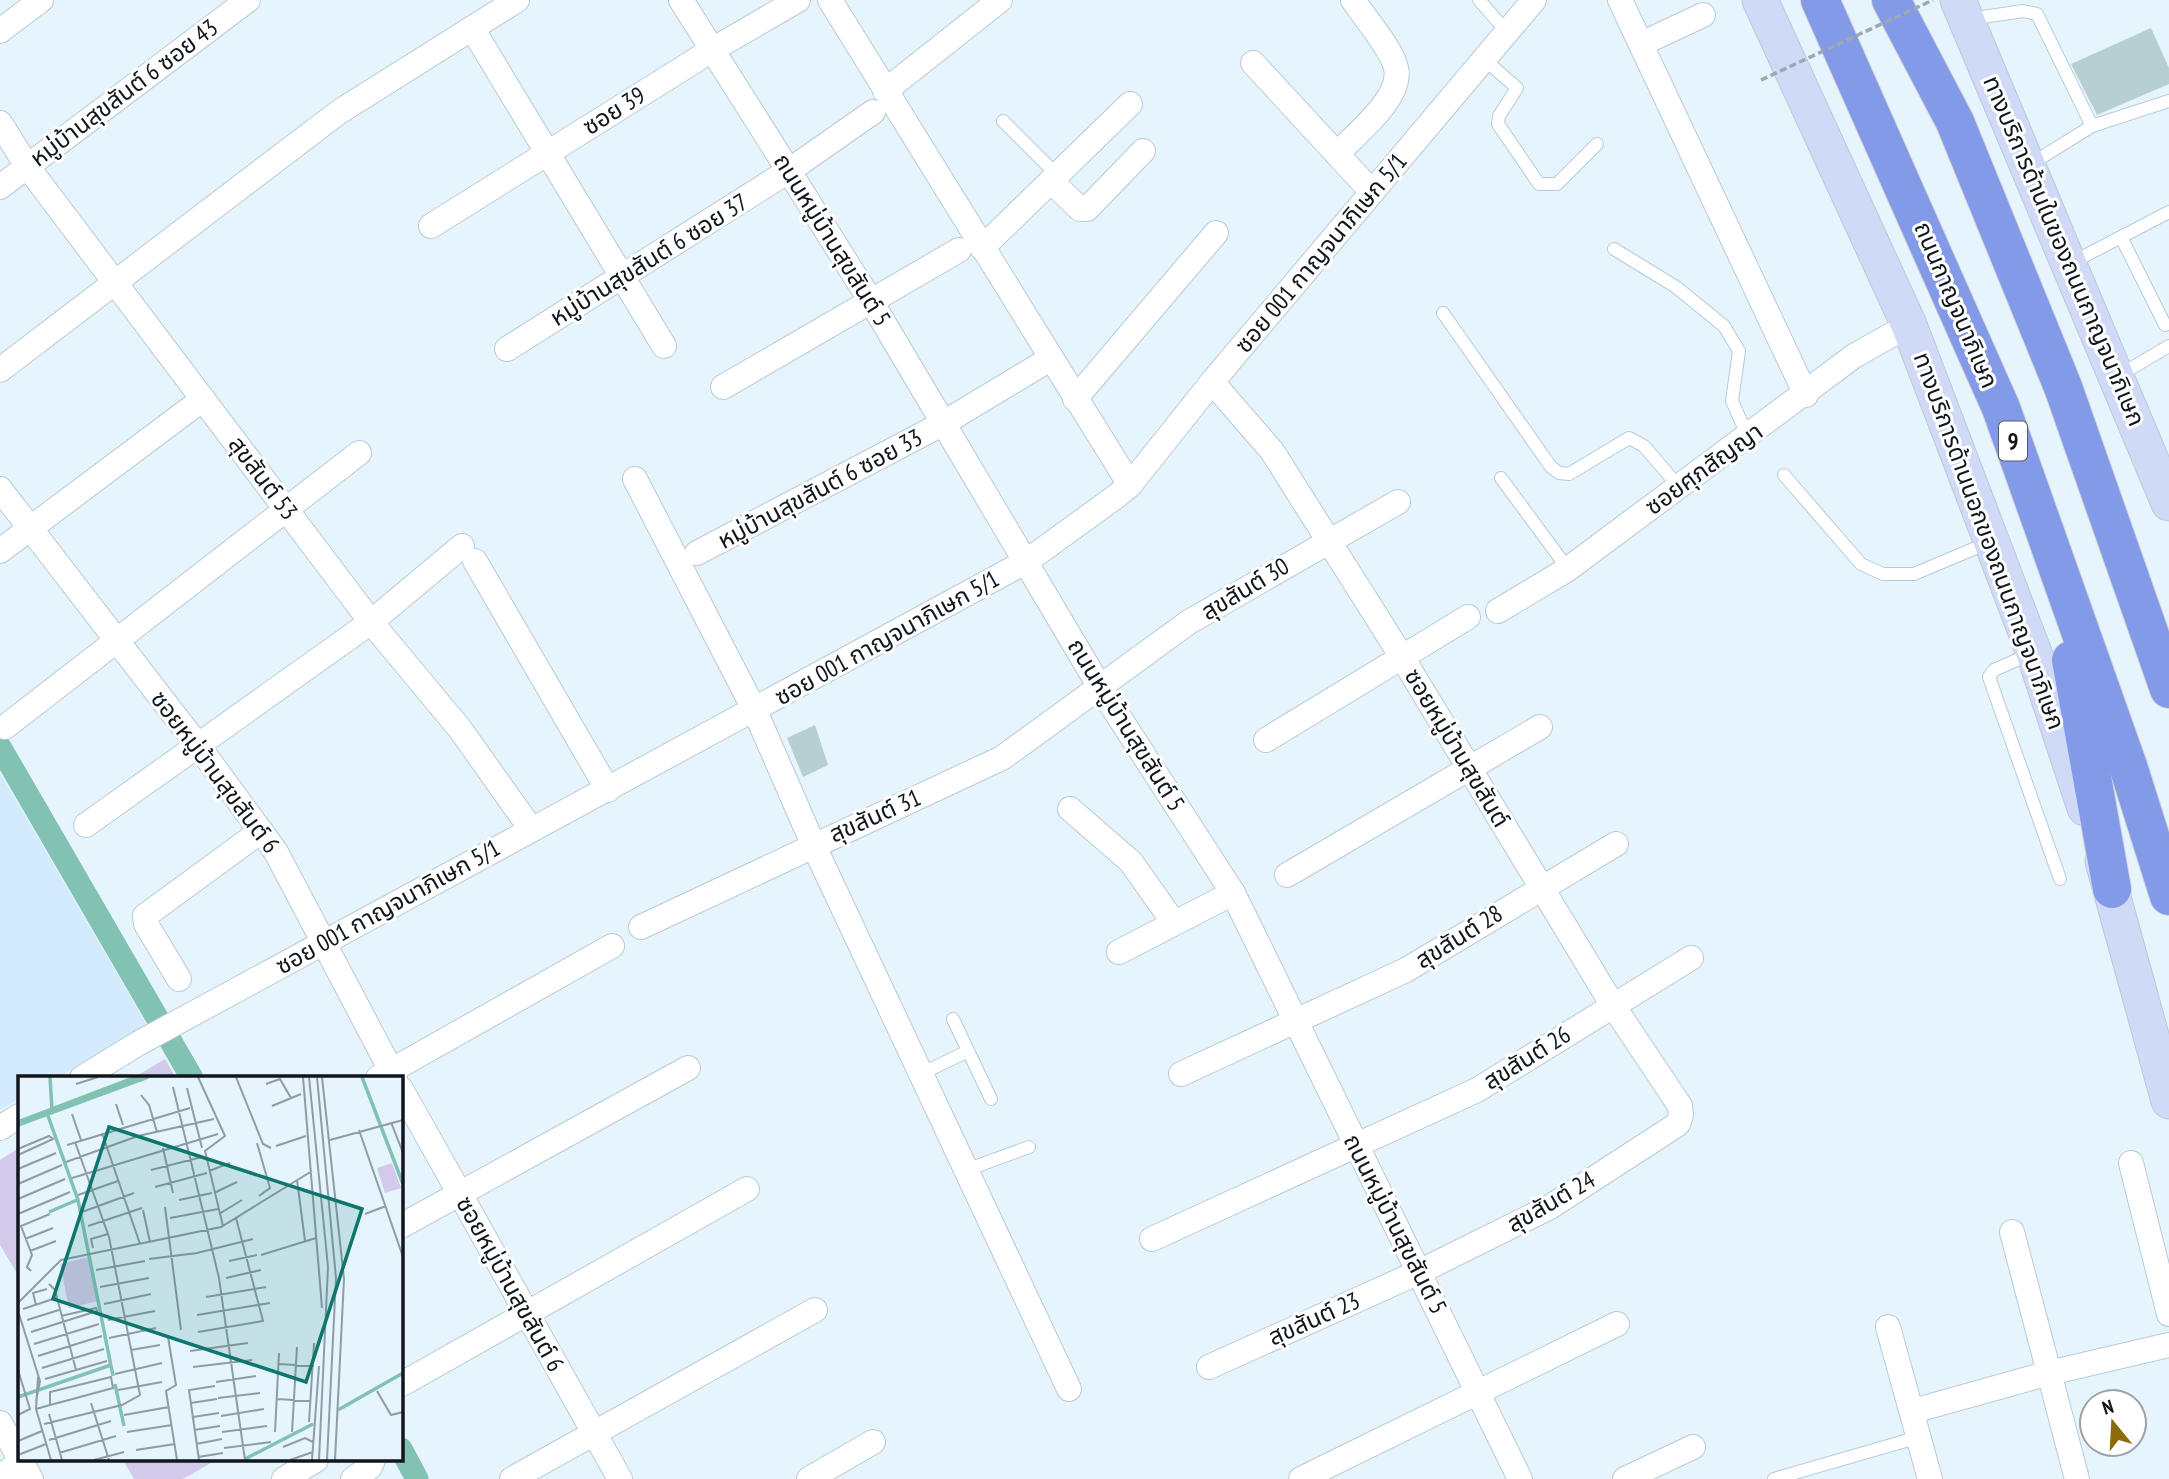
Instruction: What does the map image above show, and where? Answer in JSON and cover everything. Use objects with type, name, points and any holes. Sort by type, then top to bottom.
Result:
[{"type":"highway","name":"ถนนกาญจนาภิเษก","points":[[1820,0],[2001,408],[2128,766],[2169,896]]},
{"type":"highway","points":[[1891,0],[1955,122]]},
{"type":"highway","points":[[1913,0],[1955,122],[2063,387],[2169,689]]},
{"type":"highway","points":[[2047,533],[2112,889]]},
{"type":"main road","name":"ทางบริการด้านนอกของถนนกาญจนาภิเษก","points":[[1760,0],[1909,325],[2034,653],[2112,889],[2169,1101]]},
{"type":"main road","name":"ทางบริการด้านในของถนนกาญจนาภิเษก","points":[[1962,10],[2118,376],[2169,503]]},
{"type":"street","points":[[0,32],[41,0]]},
{"type":"street","name":"หมู่บ้านสุขสันต์ 6 ซอย 43","points":[[0,187],[248,0]]},
{"type":"street","points":[[0,370],[340,112],[517,0]]},
{"type":"street","name":"ถนนหมู่บ้านสุขสันต์ 5","points":[[681,0],[872,303],[1101,689],[1233,893],[1520,1479]]},
{"type":"street","name":"ซอย 39","points":[[431,226],[712,50],[799,0]]},
{"type":"street","points":[[830,0],[879,102],[970,249],[1050,359],[1130,485]]},
{"type":"street","name":"หมู่บ้านสุขสันต์ 6 ซอย 37","points":[[508,349],[790,170],[879,102],[1000,0]]},
{"type":"street","points":[[1337,154],[1390,98],[1398,81],[1396,66],[1353,0]]},
{"type":"street","name":"ซอย 001 กาญจนาภิเษก 5/1","points":[[85,1076],[139,1043],[1027,561],[1130,485],[1212,382],[1534,0]]},
{"type":"street","points":[[1620,0],[1806,395]]},
{"type":"street","points":[[1641,44],[1703,15]]},
{"type":"street","points":[[472,29],[664,346]]},
{"type":"street","points":[[1253,64],[1372,192]]},
{"type":"street","points":[[723,387],[970,249],[1054,178],[1130,104]]},
{"type":"street","name":"สุขสันต์ 53","points":[[0,122],[27,166],[371,622],[460,729],[531,829]]},
{"type":"street","points":[[1054,178],[1080,209],[1087,209],[1143,151]]},
{"type":"street","points":[[1075,399],[1216,233]]},
{"type":"street","name":"ซอยศุภสัญญา","points":[[1498,611],[1568,569],[1806,395],[1854,356],[1909,325]]},
{"type":"street","name":"หมู่บ้านสุขสันต์ 6 ซอย 33","points":[[697,553],[942,424],[1050,359]]},
{"type":"street","name":"ซอยหมู่บ้านสุขสันต์","points":[[1212,382],[1272,451],[1329,539],[1612,1004],[1680,1106],[1678,1124]]},
{"type":"street","points":[[0,551],[203,399]]},
{"type":"street","points":[[5,727],[117,643],[359,453]]},
{"type":"street","points":[[635,479],[755,711],[813,844],[1069,1389]]},
{"type":"street","name":"ซอยหมู่บ้านสุขสันต์ 6","points":[[0,489],[261,831],[298,888],[390,1076]]},
{"type":"street","name":"สุขสันต์ 30","points":[[1101,689],[1189,622],[1329,539],[1398,502]]},
{"type":"street","points":[[86,825],[469,554],[608,790]]},
{"type":"street","points":[[1266,740],[1468,617]]},
{"type":"street","name":"สุขสันต์ 31","points":[[641,927],[813,844],[1002,758],[1101,689]]},
{"type":"street","points":[[1287,875],[1540,727]]},
{"type":"street","points":[[1070,809],[1131,862],[1174,923]]},
{"type":"street","points":[[178,979],[146,924],[145,916],[261,831]]},
{"type":"street","name":"สุขสันต์ 28","points":[[1181,1074],[1297,1023],[1406,970],[1540,887],[1616,844]]},
{"type":"street","points":[[1119,952],[1233,893]]},
{"type":"street","points":[[396,1076],[612,946]]},
{"type":"street","name":"สุขสันต์ 26","points":[[1152,1239],[1356,1148],[1477,1090],[1612,1004],[1691,958]]},
{"type":"street","points":[[402,1225],[688,1068]]},
{"type":"street","name":"ซอยหมู่บ้านสุขสันต์ 6","points":[[402,1097],[620,1479]]},
{"type":"street","points":[[0,1128],[18,1117]]},
{"type":"street","name":"สุขสันต์ 24","points":[[1419,1272],[1550,1207],[1678,1124]]},
{"type":"street","points":[[2131,1163],[2169,1314]]},
{"type":"street","points":[[402,1384],[747,1189]]},
{"type":"street","points":[[2012,1232],[2077,1479]]},
{"type":"street","name":"สุขสันต์ 23","points":[[1209,1367],[1419,1272]]},
{"type":"street","points":[[512,1479],[815,1310]]},
{"type":"street","points":[[1301,1479],[1617,1324]]},
{"type":"street","points":[[1888,1327],[1930,1479]]},
{"type":"street","points":[[1913,1411],[2049,1373],[2169,1345]]},
{"type":"street","points":[[0,1423],[18,1456]]},
{"type":"street","points":[[809,1479],[873,1441]]},
{"type":"street","points":[[1625,1479],[1693,1447]]},
{"type":"street","points":[[284,1479],[313,1462]]},
{"type":"street","points":[[352,1479],[370,1467],[372,1462]]},
{"type":"street","points":[[0,1477],[26,1471]]},
{"type":"lane","points":[[1479,0],[1507,32]]},
{"type":"lane","points":[[1962,10],[2023,11],[2037,14],[2092,126]]},
{"type":"lane","points":[[1484,59],[1513,81],[1517,88],[1499,116],[1498,124],[1539,184],[1557,184],[1597,144]]},
{"type":"lane","points":[[2029,166],[2092,126],[2169,101]]},
{"type":"lane","points":[[1003,121],[1054,178]]},
{"type":"lane","points":[[2070,263],[2169,212]]},
{"type":"lane","points":[[2121,237],[2168,327]]},
{"type":"lane","points":[[1614,249],[1676,287],[1724,326],[1739,351],[1731,401],[1748,438]]},
{"type":"lane","points":[[1443,313],[1551,467],[1559,474],[1569,474],[1629,438],[1644,446],[1679,488]]},
{"type":"lane","points":[[2118,376],[2169,346]]},
{"type":"lane","points":[[1784,475],[1861,564],[1884,574],[1914,574],[1992,541]]},
{"type":"lane","points":[[1501,478],[1568,569]]},
{"type":"lane","points":[[2034,653],[1993,670],[1989,677],[2060,878]]},
{"type":"lane","points":[[953,1019],[991,1099]]},
{"type":"lane","points":[[921,1074],[968,1051]]},
{"type":"lane","points":[[966,1170],[1029,1147]]},
{"type":"lane","points":[[1774,1479],[1919,1437]]},
{"type":"path","points":[[1761,80],[1933,0]]},
{"type":"shaded area","points":[[0,773],[148,1027],[61,1076],[18,1076],[18,1100],[0,1110]]},
{"type":"shaded area","points":[[165,1059],[175,1076],[136,1076]]},
{"type":"shaded area","points":[[18,1149],[18,1275],[0,1245],[0,1160]]},
{"type":"shaded area","points":[[124,1462],[213,1462],[183,1479],[134,1479]]},
{"type":"building","points":[[2151,28],[2169,68],[2169,84],[2097,115],[2071,64]]},
{"type":"building","points":[[815,725],[828,765],[803,777],[787,738]]},
{"type":"waterway","points":[[0,747],[191,1076]]},
{"type":"waterway","points":[[402,1451],[417,1479]]}]
